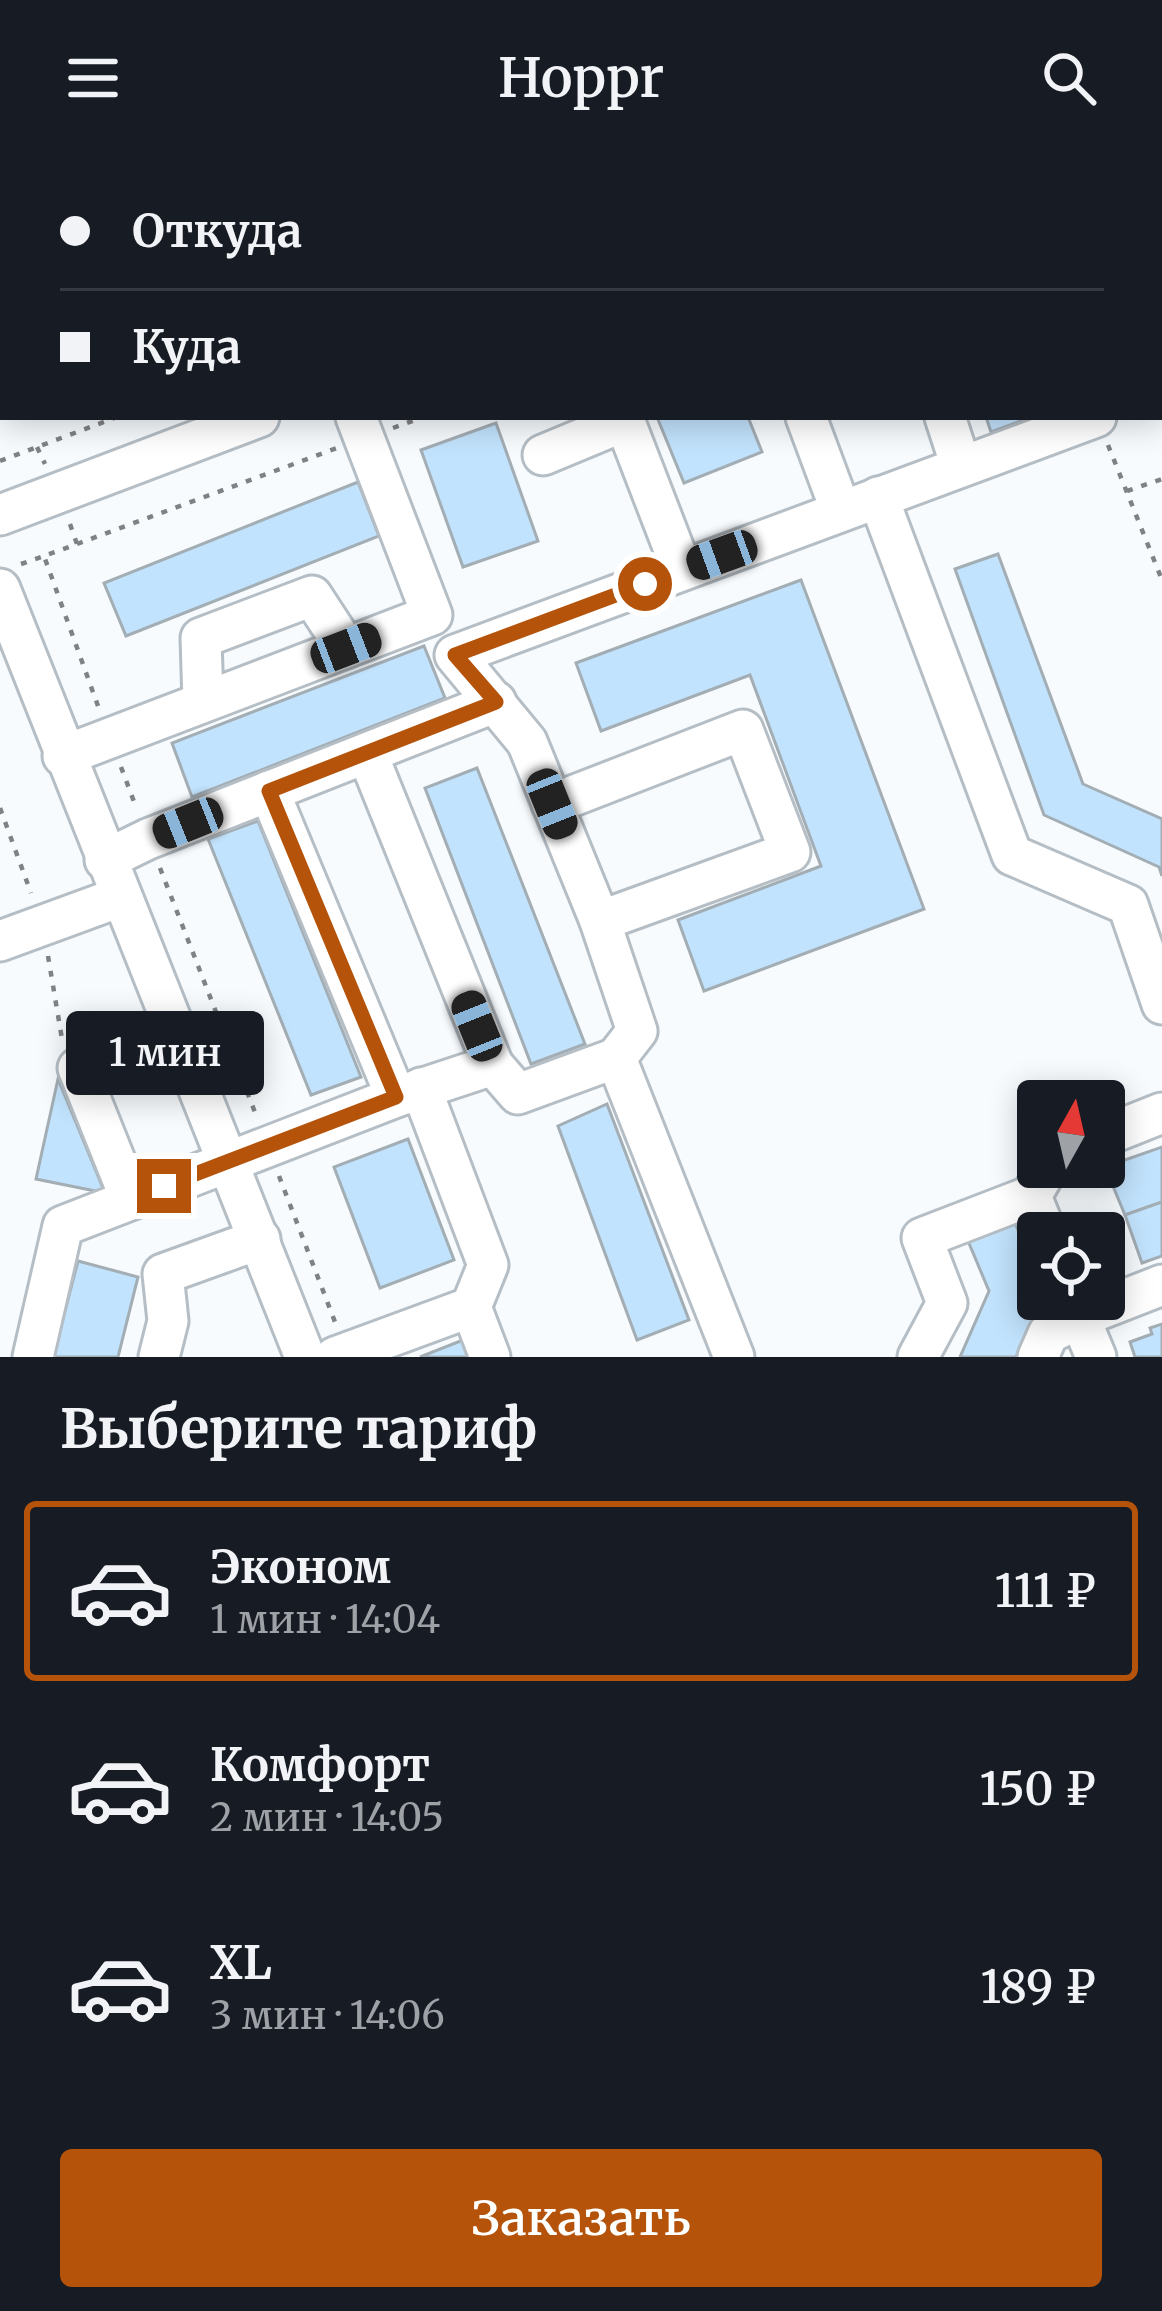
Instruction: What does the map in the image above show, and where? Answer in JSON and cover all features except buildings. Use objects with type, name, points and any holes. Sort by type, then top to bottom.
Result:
[{"type":"street","points":[[0,515],[251,420]]},
{"type":"street","points":[[544,455],[622,420]]},
{"type":"street","points":[[624,420],[682,570]]},
{"type":"street","points":[[807,420],[841,511]]},
{"type":"street","points":[[946,420],[962,466]]},
{"type":"street","points":[[455,655],[962,466],[1101,426]]},
{"type":"street","points":[[360,428],[432,615],[455,655],[526,742],[600,921],[638,1031],[616,1058],[518,1094],[493,1065],[367,753]]},
{"type":"street","points":[[878,497],[1012,854],[1128,905],[1162,1004]]},
{"type":"street","points":[[0,589],[17,684],[63,756],[179,1033],[305,1357]]},
{"type":"street","points":[[203,702],[201,638],[312,596],[346,648]]},
{"type":"street","points":[[63,756],[432,615]]},
{"type":"street","points":[[105,860],[496,702]]},
{"type":"street","points":[[552,804],[743,730],[790,852],[600,921]]},
{"type":"street","points":[[269,791],[488,1265],[471,1306],[490,1357]]},
{"type":"street","points":[[0,941],[120,897]]},
{"type":"street","points":[[130,1198],[78,1068],[179,1033]]},
{"type":"street","points":[[616,1058],[734,1357]]},
{"type":"street","points":[[33,1357],[63,1226],[408,1092],[493,1065]]},
{"type":"street","points":[[1125,1128],[1162,1113]]},
{"type":"street","points":[[918,1357],[947,1303],[922,1238],[1026,1188]]},
{"type":"street","points":[[159,1357],[168,1321],[163,1274],[260,1239]]},
{"type":"street","points":[[1125,1295],[1162,1285]]},
{"type":"street","points":[[341,1355],[471,1306]]},
{"type":"street","points":[[1038,1357],[1048,1334],[1063,1320]]},
{"type":"street","points":[[1081,1320],[1096,1357]]},
{"type":"path","points":[[0,461],[109,420]]},
{"type":"path","points":[[341,1355],[268,1147],[44,556],[360,428],[406,420]]},
{"type":"path","points":[[1101,426],[1162,580]]},
{"type":"path","points":[[37,448],[77,544]]},
{"type":"path","points":[[1127,491],[1162,479]]},
{"type":"path","points":[[0,808],[43,925],[65,1059]]},
{"type":"route","points":[[164,1186],[396,1097],[269,791],[496,702],[455,655],[645,584]]}]
